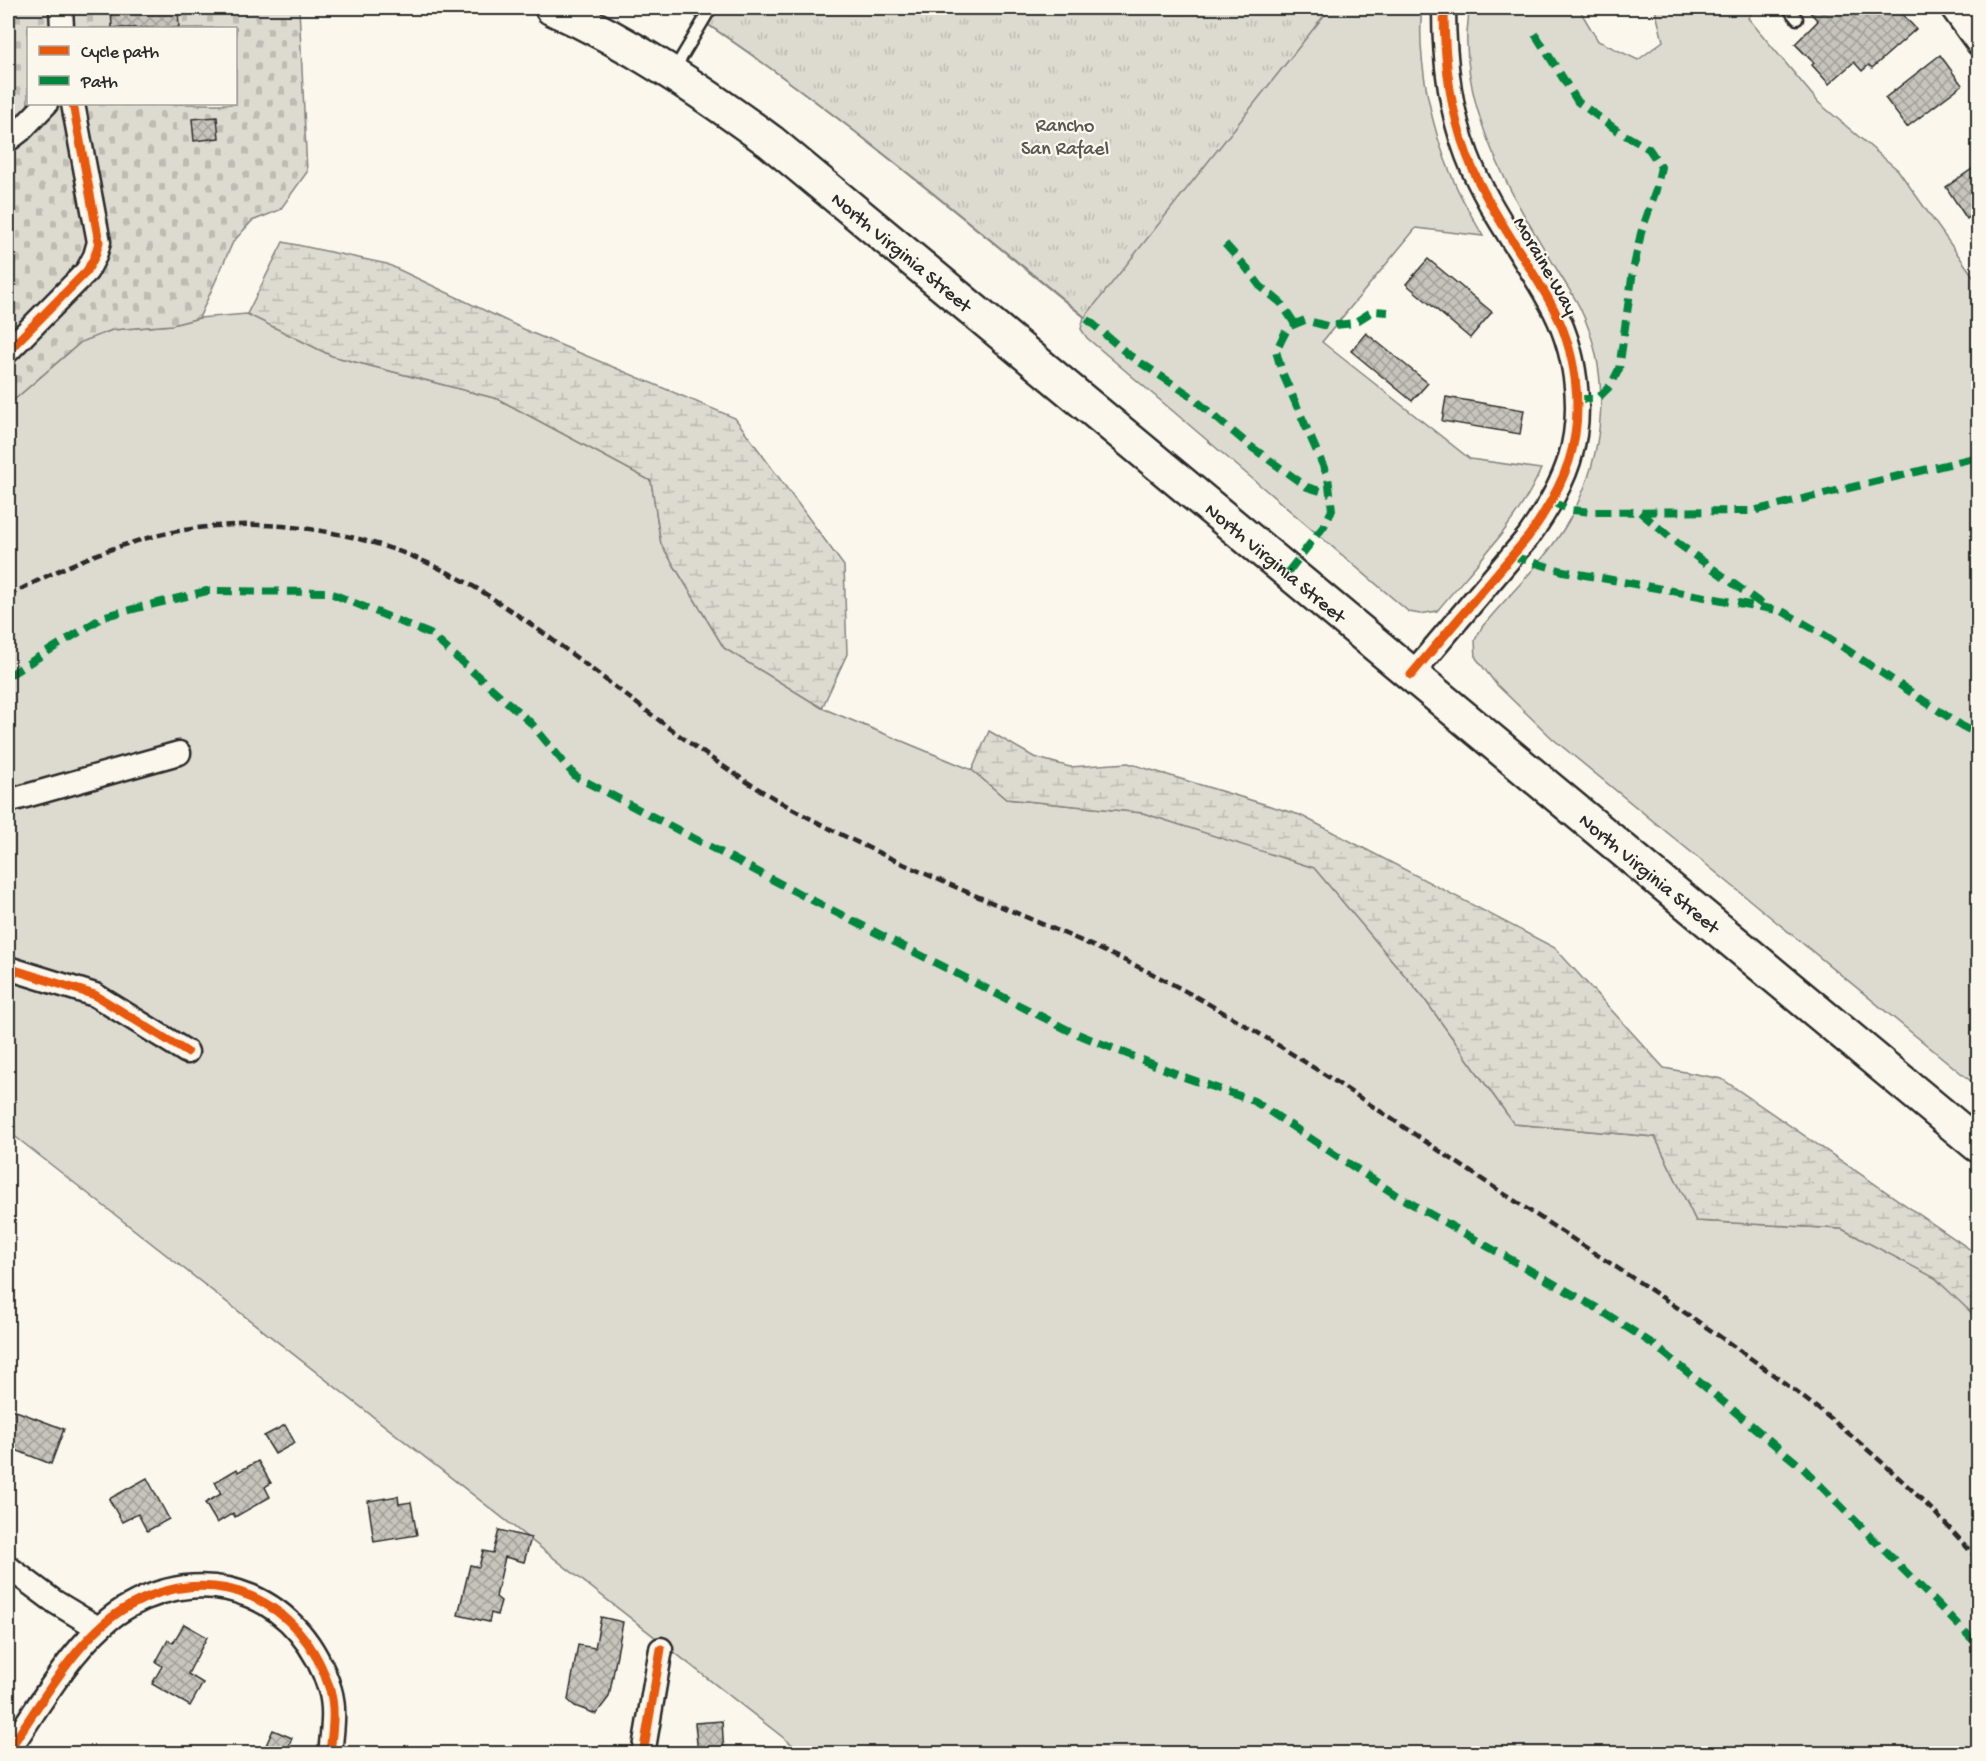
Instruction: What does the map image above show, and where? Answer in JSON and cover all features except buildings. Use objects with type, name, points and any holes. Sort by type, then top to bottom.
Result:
[{"type":"main road","name":"North Virginia Street","points":[[552,8],[603,32],[672,73],[771,142],[1978,1145]]},
{"type":"street","points":[[61,8],[62,27]]},
{"type":"street","name":"Moraine Way","points":[[1411,675],[1528,537],[1543,515],[1556,492],[1569,459],[1577,405],[1570,354],[1563,328],[1551,303],[1493,208],[1468,156],[1448,82],[1444,46],[1444,8]]},
{"type":"street","points":[[1952,8],[1978,44]]},
{"type":"street","points":[[8,140],[45,105]]},
{"type":"street","points":[[8,351],[87,271],[99,242],[73,105]]},
{"type":"street","points":[[8,801],[179,753]]},
{"type":"street","points":[[8,968],[95,995],[187,1052]]},
{"type":"street","points":[[8,1567],[55,1602],[99,1628]]},
{"type":"street","points":[[8,1751],[79,1648],[99,1628],[128,1606],[158,1592],[189,1586],[218,1586],[244,1593],[261,1601],[293,1625],[314,1652],[331,1692],[333,1725],[330,1754]]},
{"type":"street","points":[[643,1754],[661,1649]]},
{"type":"lane","points":[[672,73],[711,8]]},
{"type":"lane","points":[[1788,8],[1797,19]]},
{"type":"green space","points":[[8,8],[299,8],[307,172],[280,210],[252,221],[233,242],[199,318],[172,325],[112,330],[81,342],[8,405]]},
{"type":"green space","points":[[683,8],[1422,8],[1421,49],[1432,117],[1445,160],[1456,186],[1483,236],[1416,228],[1322,342],[1470,459],[1541,469],[1520,508],[1508,526],[1437,611],[1420,614],[1409,612],[1087,338],[1081,329],[1084,317],[837,118],[787,80]]},
{"type":"green space","name":"Rancho San Rafael","points":[[683,8],[1330,8],[1085,317],[838,118]]},
{"type":"green space","points":[[1469,8],[1582,8],[1582,14],[1598,41],[1638,60],[1663,41],[1655,9],[1651,8],[1756,8],[1748,18],[1819,103],[1898,170],[1978,283],[1978,1087],[1553,739],[1496,684],[1476,658],[1475,640],[1482,627],[1549,550],[1568,522],[1580,497],[1597,444],[1600,389],[1597,361],[1580,308],[1514,197],[1482,124],[1473,92],[1468,60]]},
{"type":"green space","points":[[283,242],[387,264],[532,333],[735,418],[844,566],[847,654],[822,708],[724,648],[661,544],[651,481],[498,399],[332,356],[247,314]]},
{"type":"green space","points":[[247,314],[332,356],[498,399],[651,481],[661,544],[724,648],[822,708],[972,770],[1006,799],[1143,813],[1314,867],[1423,997],[1514,1124],[1655,1137],[1696,1221],[1842,1229],[1936,1278],[1978,1319],[1978,1753],[803,1753],[8,1131],[8,405],[81,342],[112,330],[172,325],[199,318]]},
{"type":"green space","points":[[989,731],[1034,757],[1070,767],[1128,763],[1300,815],[1555,948],[1664,1068],[1722,1079],[1978,1255],[1978,1319],[1935,1278],[1842,1229],[1696,1221],[1655,1137],[1514,1124],[1423,997],[1314,868],[1143,813],[1006,799],[972,770]]},
{"type":"railway","points":[[8,596],[71,565],[120,546],[180,531],[223,526],[267,525],[311,529],[354,538],[397,551],[437,567],[512,611],[721,765],[804,815],[902,863],[1151,973],[1291,1053],[1699,1322],[1760,1365],[1875,1456],[1928,1506],[1978,1560]]},
{"type":"marked path","points":[[1535,34],[1578,102],[1618,131],[1649,149],[1661,167],[1656,190],[1641,233],[1633,271],[1619,369],[1611,385],[1597,399],[1577,399]]},
{"type":"marked path","points":[[1225,244],[1260,286],[1281,303],[1295,324]]},
{"type":"marked path","points":[[1288,572],[1324,526],[1332,510],[1328,477],[1282,372],[1276,351],[1288,327],[1305,320],[1327,326],[1354,323],[1373,311],[1388,312]]},
{"type":"marked path","points":[[1087,319],[1129,355],[1188,394],[1250,446],[1307,487],[1330,494]]},
{"type":"marked path","points":[[1551,502],[1571,510],[1593,512],[1753,511],[1978,457]]},
{"type":"marked path","points":[[1640,512],[1672,539],[1767,608]]},
{"type":"marked path","points":[[1512,556],[1563,571],[1782,611],[1826,636],[1962,726],[1978,734]]},
{"type":"marked path","points":[[8,676],[105,616],[207,591],[328,592],[430,634],[531,723],[575,776],[800,894],[1070,1031],[1187,1078],[1254,1101],[1396,1195],[1597,1308],[1656,1346],[1804,1469],[1978,1645]]},
{"type":"cycle path","points":[[1411,675],[1528,537],[1540,519],[1557,491],[1569,461],[1576,421],[1577,400],[1572,359],[1559,320],[1475,175],[1461,137],[1449,83],[1444,8]]},
{"type":"cycle path","points":[[8,351],[87,271],[99,242],[73,105]]},
{"type":"cycle path","points":[[8,968],[95,995],[187,1052]]},
{"type":"cycle path","points":[[8,1751],[62,1671],[94,1633],[129,1606],[161,1592],[192,1586],[222,1588],[251,1596],[277,1611],[299,1632],[317,1658],[330,1690],[333,1714],[330,1754]]},
{"type":"cycle path","points":[[643,1754],[661,1649]]}]
